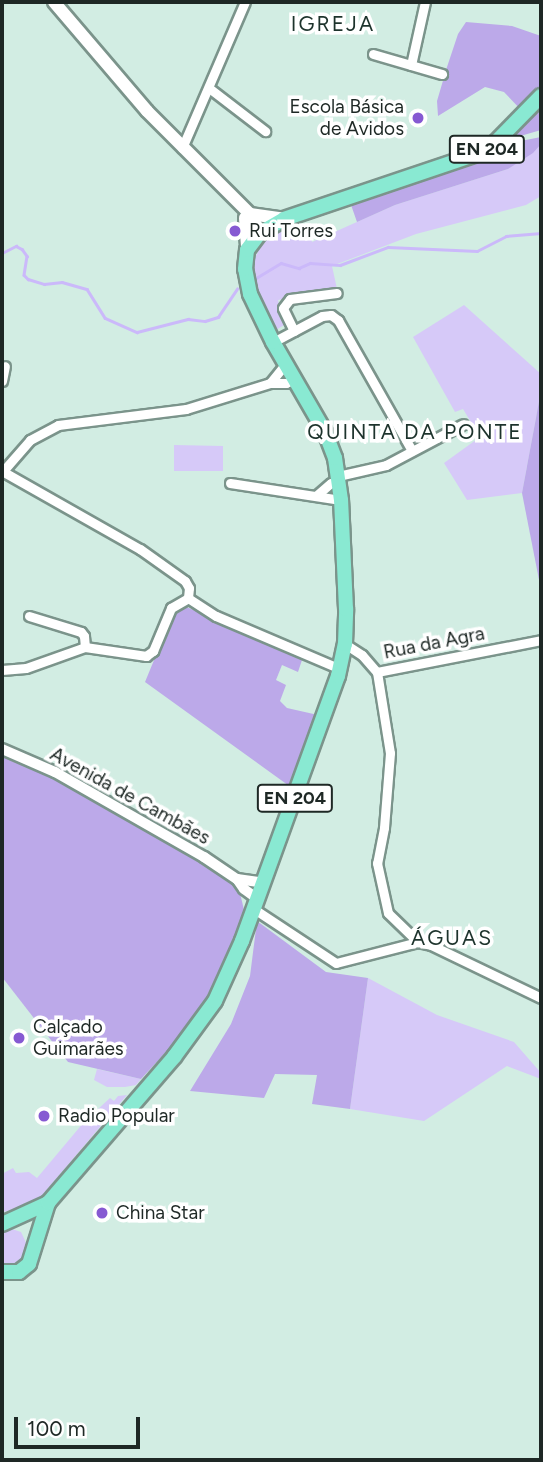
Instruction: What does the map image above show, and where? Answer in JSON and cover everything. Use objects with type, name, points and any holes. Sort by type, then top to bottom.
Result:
[{"type":"main road","points":[[54,2],[101,59],[235,202],[260,233]]},
{"type":"main road","name":"EN 204","points":[[48,1203],[200,1024],[227,978],[264,883],[340,669],[345,644],[339,479],[332,448],[273,342],[250,294],[245,270],[247,250],[260,233],[284,219],[480,153],[541,96]]},
{"type":"main road","points":[[247,216],[284,219]]},
{"type":"main road","points":[[247,216],[247,250]]},
{"type":"main road","points":[[4,1223],[48,1203]]},
{"type":"main road","points":[[3,1274],[19,1272],[29,1264],[48,1203]]},
{"type":"main road","points":[[4,1223],[26,1229],[34,1242]]},
{"type":"street","points":[[182,148],[245,2]]},
{"type":"street","points":[[411,65],[425,2]]},
{"type":"street","points":[[373,54],[442,74]]},
{"type":"street","points":[[209,88],[265,131]]},
{"type":"street","points":[[294,331],[283,308],[290,299],[337,293]]},
{"type":"street","points":[[273,342],[322,316],[338,320],[412,451]]},
{"type":"street","points":[[270,383],[286,363]]},
{"type":"street","points":[[2,381],[5,366]]},
{"type":"street","points":[[188,598],[189,588],[185,581],[140,549],[2,471],[30,440],[58,425],[186,409],[270,383],[286,383],[295,379]]},
{"type":"street","points":[[317,495],[339,479],[367,472],[463,424]]},
{"type":"street","points":[[230,483],[341,500]]},
{"type":"street","points":[[2,670],[26,668],[85,647],[143,656],[150,654],[171,608],[188,598]]},
{"type":"street","points":[[188,598],[216,616],[340,669]]},
{"type":"street","points":[[29,616],[83,634],[85,647]]},
{"type":"street","name":"Rua da Agra","points":[[345,644],[362,655],[377,672],[541,640]]},
{"type":"street","points":[[377,672],[390,753],[384,828],[377,863],[388,912],[418,942]]},
{"type":"street","name":"Avenida de Cambães","points":[[2,749],[55,772],[204,857],[237,880],[256,904]]},
{"type":"street","name":"Avenida de Cambães","points":[[237,880],[264,883]]},
{"type":"street","points":[[256,904],[336,963],[418,942],[431,945],[541,998]]},
{"type":"shaded area","points":[[466,22],[512,26],[541,36],[541,96],[524,113],[504,92],[485,87],[438,116],[437,101],[447,67],[458,34]]},
{"type":"shaded area","points":[[541,103],[541,130],[510,139],[508,135]]},
{"type":"shaded area","points":[[541,137],[541,144],[533,153],[508,169],[395,205],[357,222],[350,202],[501,145]]},
{"type":"shaded area","points":[[541,144],[541,196],[526,205],[416,234],[332,266],[337,289],[278,300],[284,325],[276,330],[260,302],[253,275],[254,260],[262,243],[275,230],[310,231],[312,242],[395,205],[508,169]]},
{"type":"shaded area","points":[[464,305],[541,374],[541,391],[522,493],[467,500],[444,463],[480,437],[463,409],[455,412],[413,337]]},
{"type":"shaded area","points":[[541,391],[541,590],[522,493]]},
{"type":"shaded area","points":[[174,445],[223,446],[223,471],[174,471]]},
{"type":"shaded area","points":[[184,606],[303,657],[298,672],[282,665],[276,680],[286,685],[280,701],[287,708],[318,715],[292,788],[145,682],[173,614]]},
{"type":"shaded area","points":[[2,754],[59,779],[223,874],[239,889],[245,914],[229,957],[192,1024],[141,1079],[68,1062],[2,977]]},
{"type":"shaded area","points":[[257,921],[326,972],[368,978],[350,1109],[312,1104],[317,1075],[275,1074],[264,1098],[190,1091],[231,1024],[250,976]]},
{"type":"shaded area","points":[[368,978],[437,1015],[514,1042],[541,1073],[541,1079],[507,1066],[424,1121],[350,1109]]},
{"type":"shaded area","points":[[97,1069],[141,1079],[136,1085],[107,1087],[94,1080]]},
{"type":"shaded area","points":[[127,1095],[39,1199],[22,1209],[2,1212],[2,1174],[13,1168],[16,1173],[29,1172],[37,1178],[84,1122],[110,1098],[114,1101],[118,1096]]},
{"type":"shaded area","points":[[9,1228],[21,1232],[29,1249],[19,1265],[2,1266],[2,1230]]},
{"type":"waterway","points":[[256,278],[281,263],[299,268],[310,263],[340,265],[388,247],[477,251],[506,236],[541,233]]},
{"type":"waterway","points":[[2,253],[16,246],[22,249],[27,256],[24,275],[28,279],[44,284],[62,282],[87,289],[105,318],[137,332],[188,319],[205,321],[218,317],[237,289]]},
{"type":"place","name":"Escola Básica de Avidos","points":[[418,118]]},
{"type":"place","name":"Rui Torres","points":[[235,231]]},
{"type":"place","name":"Calçado Guimarães","points":[[19,1038]]},
{"type":"place","name":"Radio Popular","points":[[44,1116]]},
{"type":"place","name":"China Star","points":[[102,1213]]},
{"type":"district","name":"IGREJA","points":[[333,24]]},
{"type":"district","name":"QUINTA DA PONTE","points":[[415,432]]},
{"type":"district","name":"ÁGUAS","points":[[452,938]]}]
